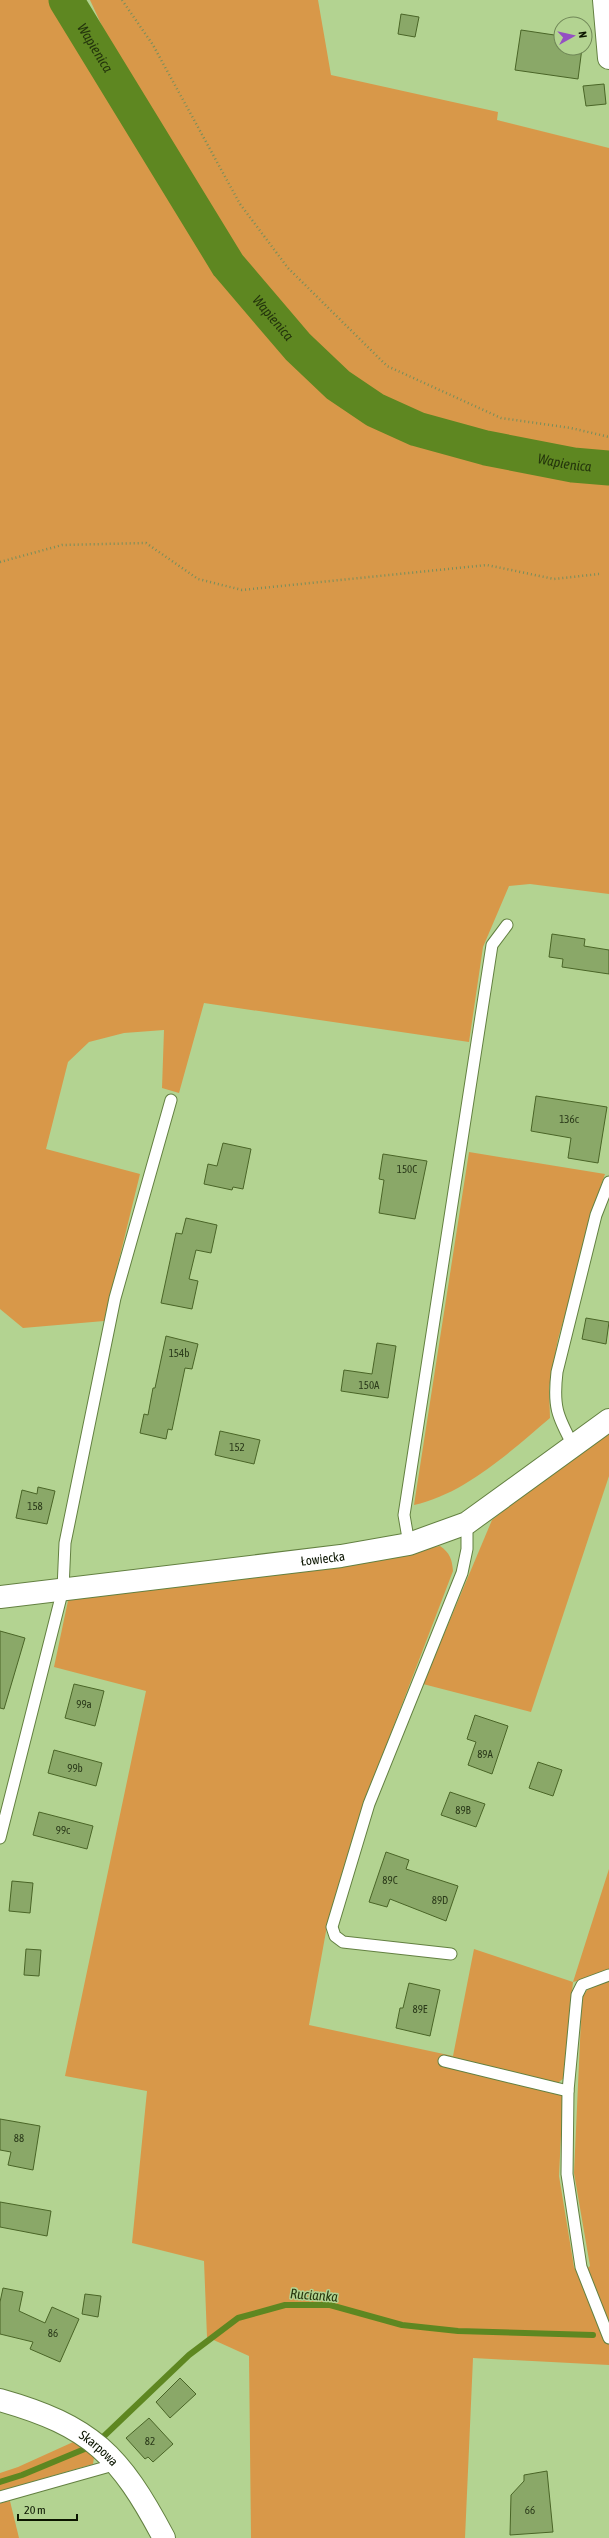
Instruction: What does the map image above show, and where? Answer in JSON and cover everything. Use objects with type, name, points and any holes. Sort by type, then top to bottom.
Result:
[{"type":"street","points":[[604,0],[609,58]]},
{"type":"street","name":"Łowiecka","points":[[0,1597],[341,1556],[409,1544],[467,1523],[609,1420]]},
{"type":"street","name":"Skarpowa","points":[[0,2400],[64,2422],[85,2434],[117,2464],[134,2486],[164,2538]]},
{"type":"lane","points":[[409,1544],[404,1515],[492,945],[507,925]]},
{"type":"lane","points":[[0,1838],[63,1589],[65,1543],[114,1298],[171,1100]]},
{"type":"lane","points":[[573,1445],[558,1420],[555,1390],[557,1372],[596,1215],[609,1182]]},
{"type":"lane","points":[[451,1954],[343,1942],[335,1936],[332,1927],[371,1797],[462,1573],[467,1549],[467,1523]]},
{"type":"lane","points":[[609,1975],[582,1985],[576,1995],[568,2091],[567,2174],[581,2267],[609,2338]]},
{"type":"lane","points":[[444,2061],[568,2091]]},
{"type":"lane","points":[[0,2497],[117,2464]]},
{"type":"path","points":[[122,0],[153,45],[240,204],[288,268],[388,366],[501,418],[571,428],[609,436]]},
{"type":"path","points":[[0,562],[62,545],[146,543],[198,579],[242,590],[487,565],[554,579],[600,574]]},
{"type":"shaded area","points":[[0,0],[57,0],[156,173],[214,264],[291,353],[333,391],[369,418],[415,438],[483,459],[569,477],[609,479],[609,894],[530,884],[509,886],[483,947],[469,1042],[204,1003],[179,1093],[162,1088],[164,1030],[124,1033],[89,1042],[68,1062],[46,1149],[140,1174],[104,1321],[23,1328],[0,1309]]},
{"type":"shaded area","points":[[90,0],[318,0],[331,75],[498,112],[497,120],[609,148],[609,455],[485,432],[426,416],[362,386],[310,337],[242,256],[125,76]]},
{"type":"shaded area","points":[[469,1152],[605,1174],[591,1214],[582,1258],[558,1339],[549,1388],[550,1418],[503,1457],[469,1481],[433,1499],[414,1505]]},
{"type":"shaded area","points":[[609,1433],[609,1476],[531,1712],[423,1684],[492,1520],[564,1463]]},
{"type":"shaded area","points":[[440,1546],[450,1557],[453,1571],[365,1801],[327,1926],[309,2025],[453,2056],[474,1949],[573,1982],[564,2078],[559,2082],[558,2092],[563,2095],[559,2176],[574,2267],[579,2276],[590,2266],[574,2173],[582,1997],[588,1989],[609,1980],[609,2365],[473,2358],[465,2538],[251,2538],[249,2356],[207,2337],[204,2261],[132,2243],[147,2091],[65,2076],[146,1691],[54,1667],[69,1596],[405,1553]]},
{"type":"shaded area","points":[[609,1869],[609,1972],[573,1982]]},
{"type":"shaded area","points":[[82,2438],[95,2451],[93,2464],[0,2491],[0,2473],[18,2467]]},
{"type":"shaded area","points":[[10,2501],[19,2538],[0,2538],[0,2503]]},
{"type":"building","points":[[401,14],[419,17],[415,37],[398,34]]},
{"type":"building","points":[[521,30],[553,35],[553,56],[581,56],[578,79],[515,70]]},
{"type":"building","points":[[604,84],[606,104],[586,106],[583,86]]},
{"type":"building","points":[[552,934],[585,939],[584,946],[609,950],[609,974],[562,967],[563,959],[549,957]]},
{"type":"building","points":[[536,1096],[607,1107],[598,1163],[568,1158],[571,1138],[531,1131]]},
{"type":"building","points":[[223,1143],[251,1149],[243,1189],[233,1187],[232,1190],[204,1184],[208,1164],[217,1166]]},
{"type":"building","points":[[383,1154],[427,1161],[415,1219],[379,1213],[384,1180],[379,1179]]},
{"type":"building","points":[[186,1218],[217,1225],[211,1253],[196,1250],[189,1279],[198,1281],[192,1309],[161,1303],[176,1233],[182,1234]]},
{"type":"building","points":[[586,1318],[609,1322],[606,1344],[582,1339]]},
{"type":"building","points":[[166,1336],[198,1344],[192,1369],[185,1368],[172,1430],[168,1429],[166,1439],[140,1433],[144,1414],[148,1415]]},
{"type":"building","points":[[377,1343],[396,1346],[388,1398],[341,1391],[344,1370],[372,1374]]},
{"type":"building","points":[[220,1431],[260,1440],[254,1464],[215,1455]]},
{"type":"building","points":[[38,1487],[55,1491],[47,1524],[16,1518],[22,1490],[37,1494]]},
{"type":"building","points":[[0,1631],[25,1638],[4,1709],[0,1708]]},
{"type":"building","points":[[74,1684],[104,1691],[95,1726],[65,1718]]},
{"type":"building","points":[[475,1715],[508,1726],[492,1774],[468,1765],[476,1742],[467,1739]]},
{"type":"building","points":[[54,1750],[102,1763],[96,1786],[48,1773]]},
{"type":"building","points":[[538,1762],[562,1770],[553,1796],[529,1788]]},
{"type":"building","points":[[450,1792],[485,1804],[476,1827],[441,1815]]},
{"type":"building","points":[[39,1812],[93,1826],[87,1849],[33,1835]]},
{"type":"building","points":[[386,1852],[409,1860],[406,1869],[458,1886],[446,1921],[390,1899],[387,1907],[369,1902]]},
{"type":"building","points":[[12,1881],[33,1883],[30,1913],[9,1911]]},
{"type":"building","points":[[26,1949],[41,1950],[39,1976],[24,1975]]},
{"type":"building","points":[[409,1983],[440,1990],[430,2036],[396,2028],[400,2008],[403,2008]]},
{"type":"building","points":[[0,2119],[40,2126],[33,2170],[8,2165],[11,2152],[0,2150]]},
{"type":"building","points":[[0,2202],[51,2211],[47,2236],[0,2227]]},
{"type":"building","points":[[3,2288],[23,2292],[19,2311],[45,2323],[52,2307],[79,2319],[60,2362],[30,2349],[33,2342],[0,2334],[0,2302]]},
{"type":"building","points":[[85,2294],[101,2296],[98,2317],[82,2314]]},
{"type":"building","points":[[180,2378],[196,2394],[170,2418],[156,2402]]},
{"type":"building","points":[[149,2418],[173,2444],[153,2462],[148,2457],[145,2459],[126,2438]]},
{"type":"building","points":[[547,2471],[553,2532],[510,2535],[511,2495],[524,2481],[524,2475]]},
{"type":"waterway","name":"Wapienica","points":[[66,0],[228,265],[298,347],[338,385],[375,410],[417,429],[486,448],[573,465],[609,468]]},
{"type":"waterway","name":"Rucianka","points":[[102,2438],[189,2355],[238,2318],[285,2305],[330,2305],[402,2325],[458,2331],[593,2335]]},
{"type":"waterway","name":"Rucianka","points":[[0,2482],[22,2475],[87,2448]]}]
